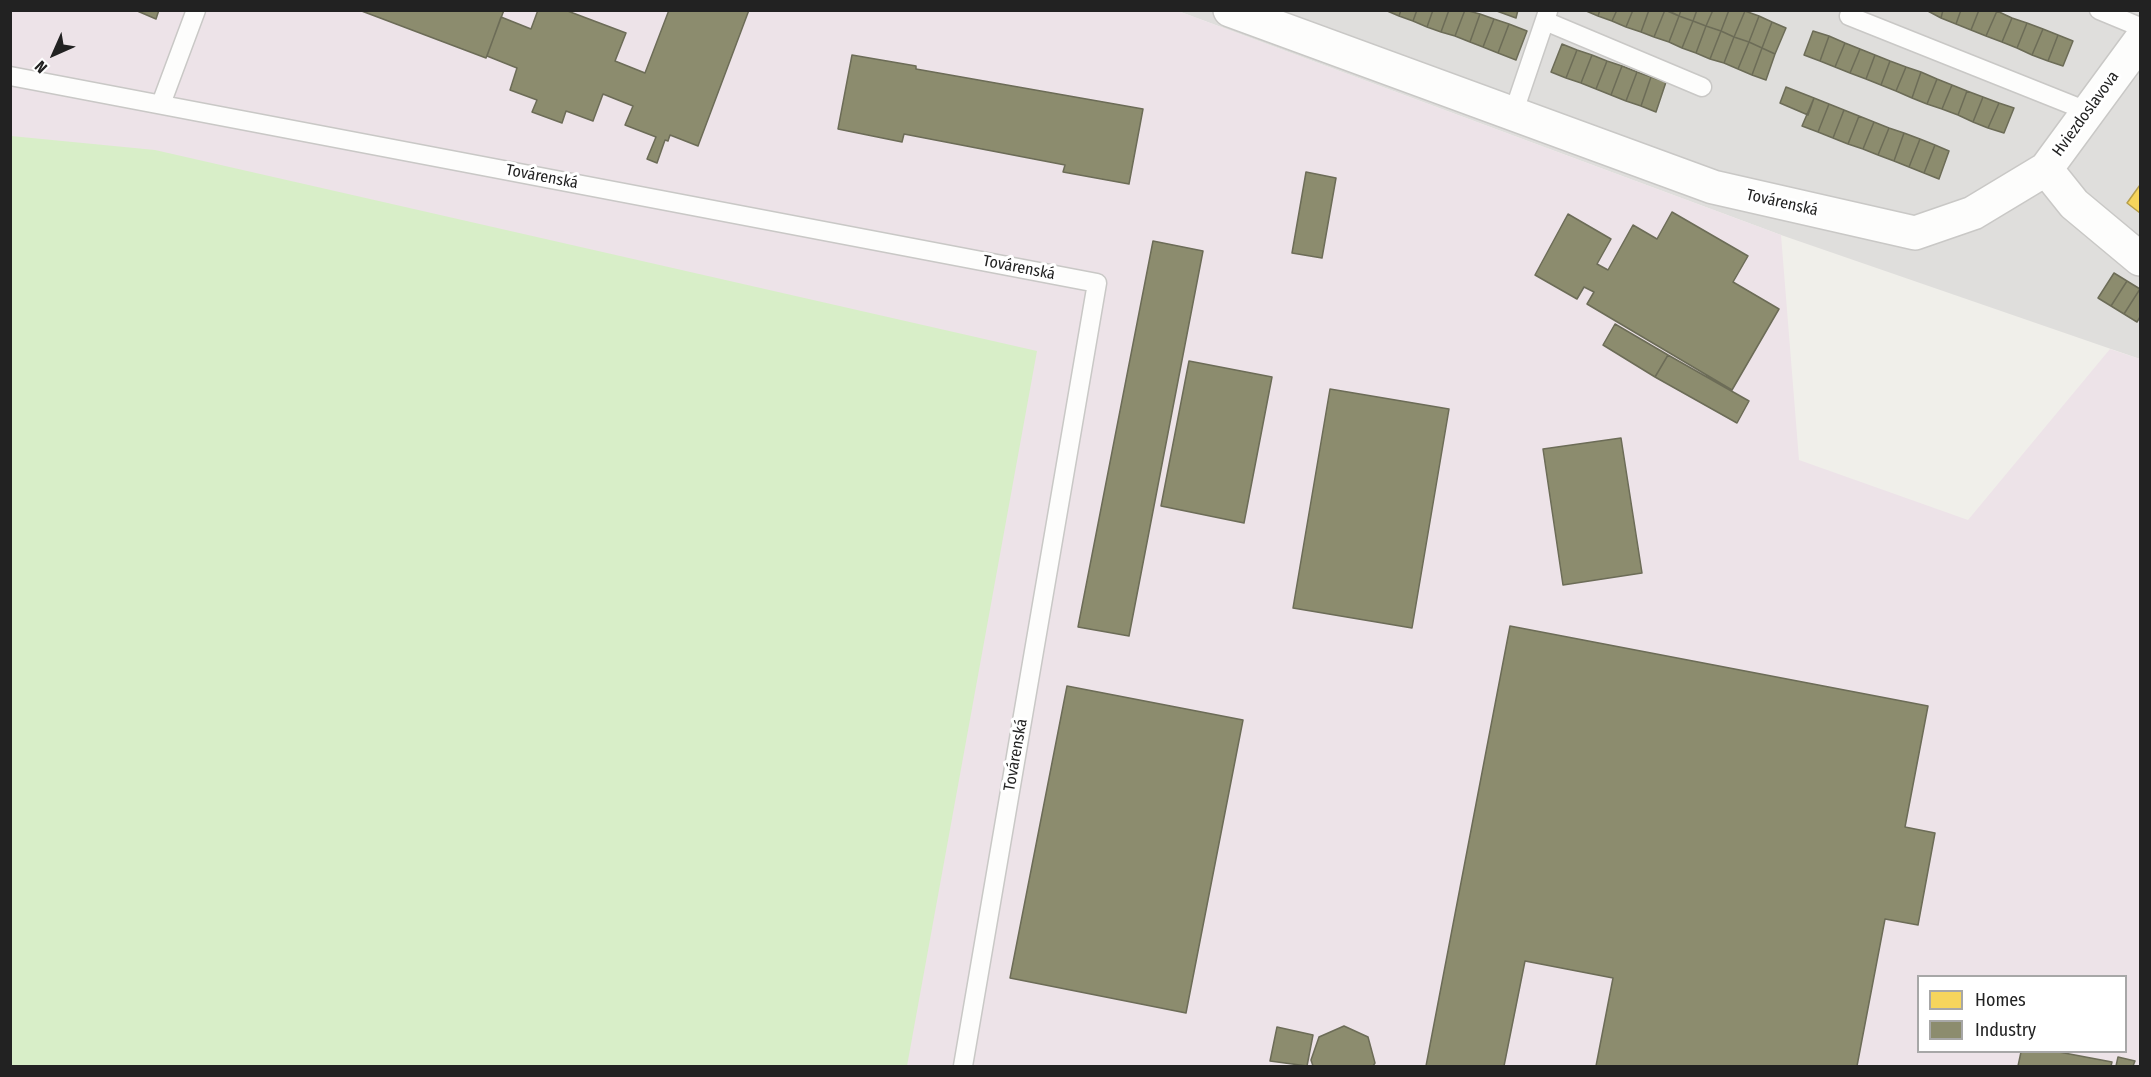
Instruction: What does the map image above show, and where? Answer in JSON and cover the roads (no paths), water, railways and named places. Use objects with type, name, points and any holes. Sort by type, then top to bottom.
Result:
[{"type":"street","name":"Továrenská","points":[[1230,10],[1713,187],[1915,233],[1973,213],[2046,169]]},
{"type":"street","name":"Hviezdoslavova","points":[[2140,41],[2046,169],[2074,204],[2140,259]]},
{"type":"lane","points":[[161,104],[196,10]]},
{"type":"lane","points":[[1851,10],[1849,16],[2087,111]]},
{"type":"lane","points":[[2099,10],[2140,27]]},
{"type":"lane","points":[[1513,114],[1547,16],[1702,87]]},
{"type":"lane","name":"Továrenská","points":[[10,76],[1096,283],[963,1066]]}]
